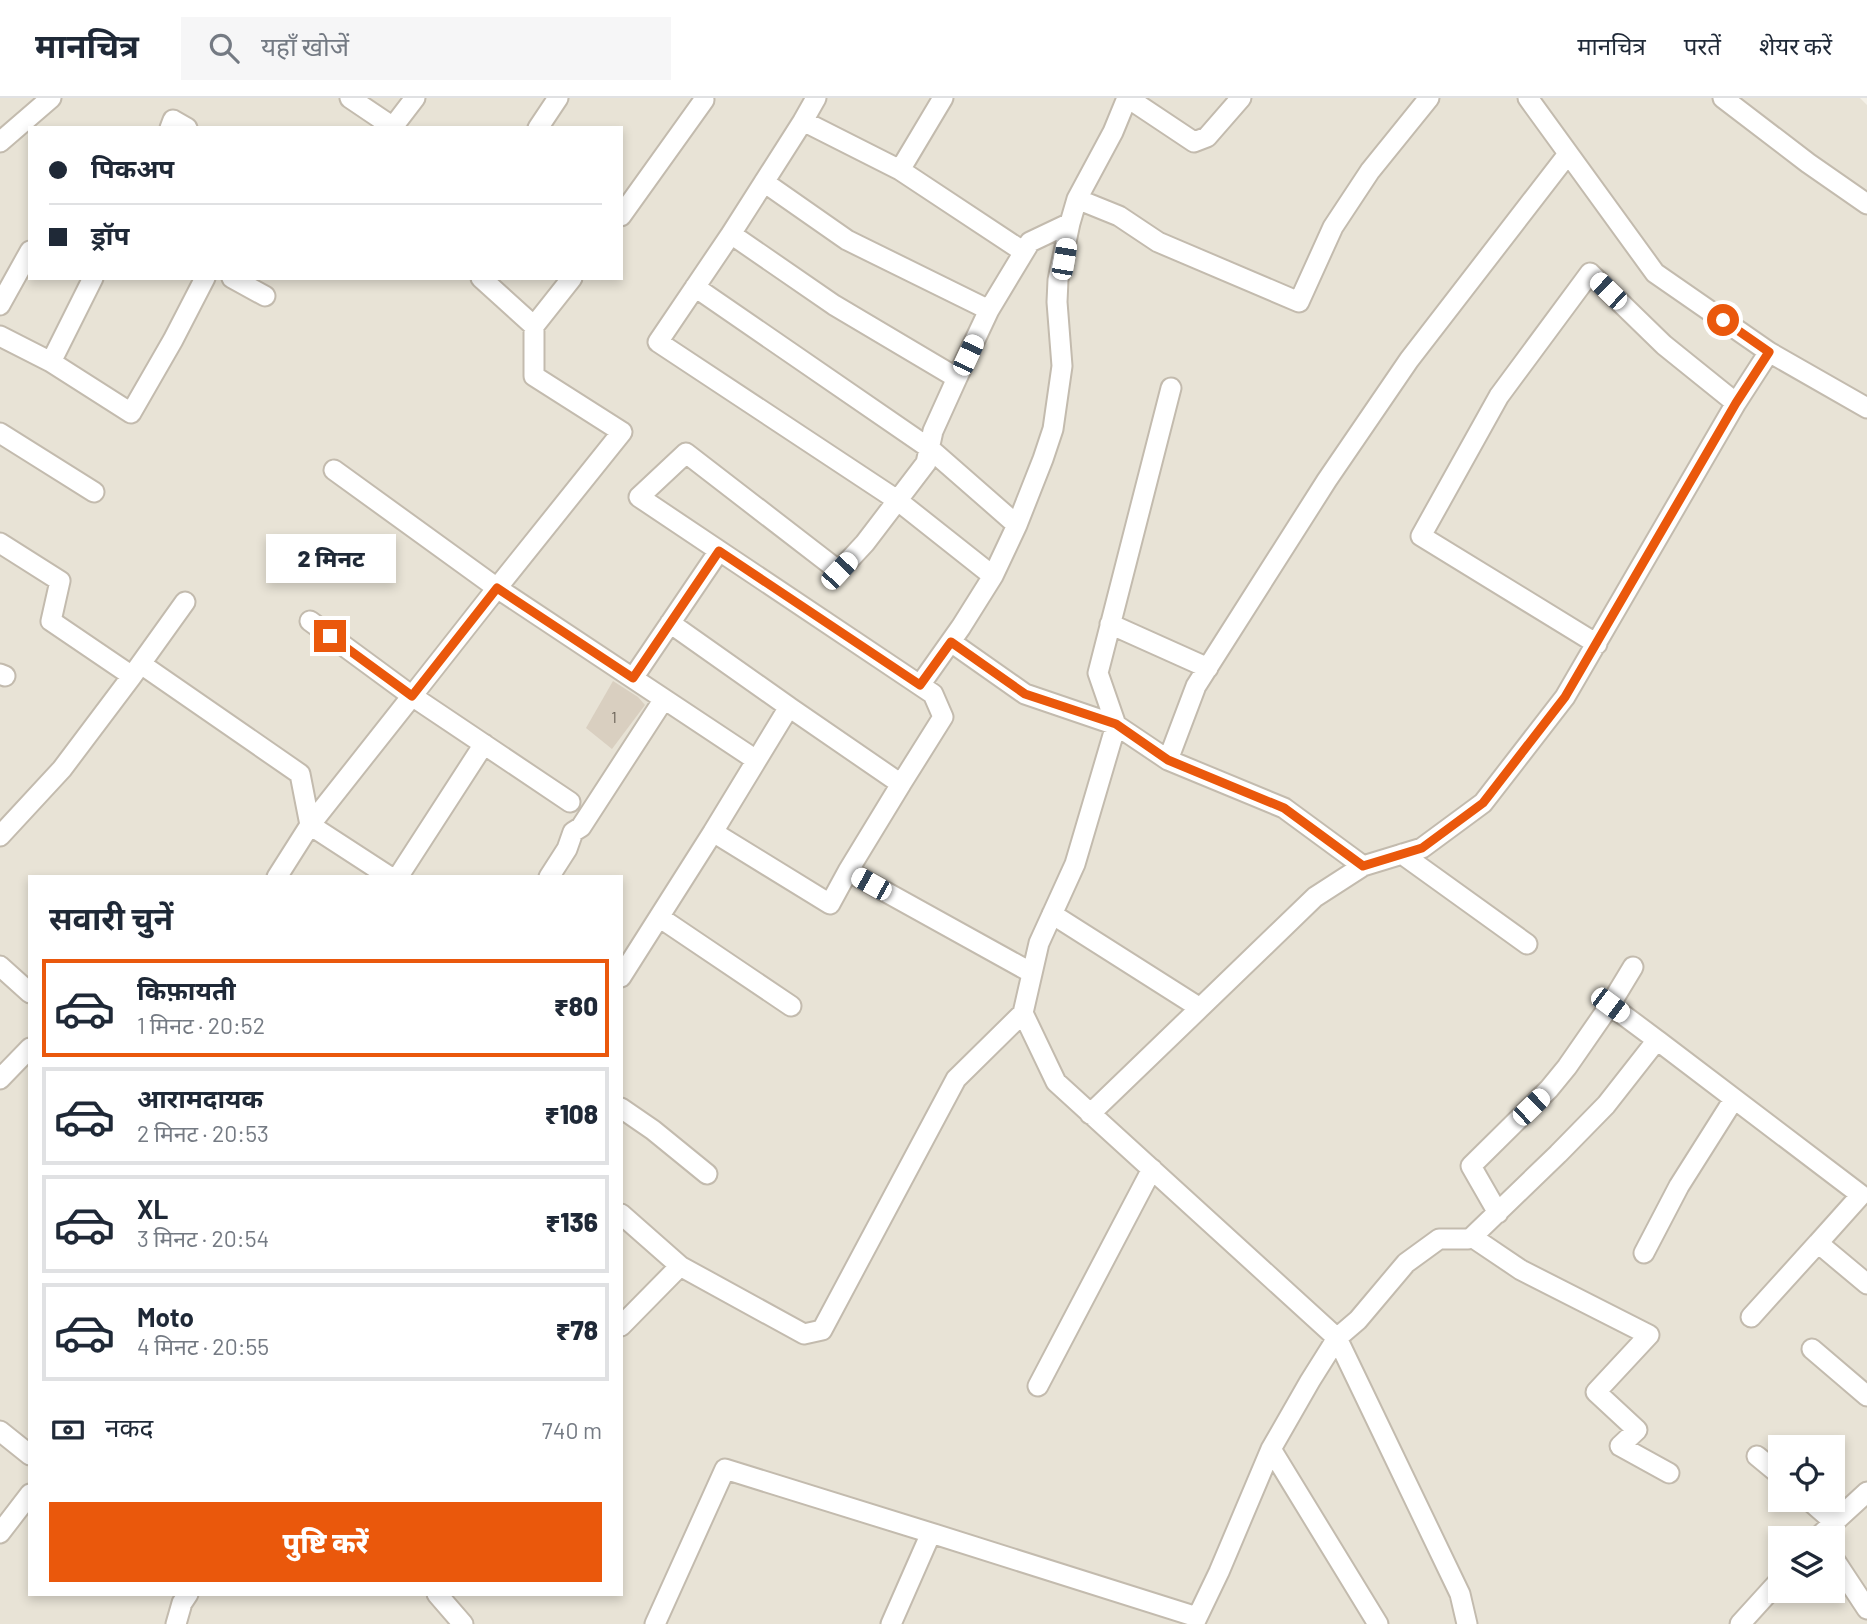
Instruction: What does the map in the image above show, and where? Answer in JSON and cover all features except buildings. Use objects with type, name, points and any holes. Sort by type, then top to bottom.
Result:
[{"type":"street","points":[[350,98],[391,126]]},
{"type":"street","points":[[393,126],[415,98]]},
{"type":"street","points":[[539,126],[558,98]]},
{"type":"street","points":[[816,98],[731,234],[658,342],[897,500],[993,576]]},
{"type":"street","points":[[900,170],[943,98]]},
{"type":"street","points":[[920,685],[993,576],[1017,525],[1053,429],[1062,366],[1058,280],[1070,223],[1077,199],[1113,132],[1127,98],[1194,142],[1207,137],[1241,98]]},
{"type":"street","points":[[1077,199],[1119,216],[1158,242],[1299,302],[1333,227],[1370,171],[1429,98]]},
{"type":"street","points":[[1528,98],[1656,273],[1769,352],[1867,408]]},
{"type":"street","points":[[1723,98],[1867,204]]},
{"type":"street","points":[[0,142],[47,99]]},
{"type":"street","points":[[623,213],[704,100]]},
{"type":"street","points":[[171,126],[173,120],[184,126]]},
{"type":"street","points":[[803,121],[900,170],[1024,252]]},
{"type":"street","points":[[1168,760],[1196,686],[1328,480],[1409,360],[1569,154]]},
{"type":"street","points":[[764,182],[848,240],[989,310]]},
{"type":"street","points":[[713,832],[830,904],[943,717],[933,694],[639,498],[686,453],[839,571],[865,543],[926,463],[933,430],[989,310],[1030,242],[1070,223]]},
{"type":"street","points":[[731,234],[834,305],[957,378]]},
{"type":"street","points":[[0,305],[28,255]]},
{"type":"street","points":[[1597,644],[1421,536],[1499,396],[1590,273],[1664,345],[1736,403]]},
{"type":"street","points":[[51,362],[92,280]]},
{"type":"street","points":[[0,336],[51,362],[131,413],[204,280]]},
{"type":"street","points":[[236,280],[265,296]]},
{"type":"street","points":[[483,280],[534,326]]},
{"type":"street","points":[[278,875],[310,825],[622,432],[534,376],[534,326],[570,280]]},
{"type":"street","points":[[695,287],[929,448],[1017,525]]},
{"type":"street","points":[[1090,1114],[1315,897],[1363,866],[1422,848],[1483,803],[1565,697],[1736,403],[1769,352]]},
{"type":"street","points":[[623,1216],[680,1266],[804,1334],[822,1330],[956,1079],[1023,1013],[1039,943],[1074,864],[1116,724],[1098,673],[1171,387]]},
{"type":"street","points":[[0,433],[94,492]]},
{"type":"street","points":[[334,470],[497,588],[756,760]]},
{"type":"street","points":[[0,543],[60,581],[51,621],[137,670],[300,774],[310,825],[387,875]]},
{"type":"street","points":[[633,678],[719,551]]},
{"type":"street","points":[[0,836],[62,769],[186,602]]},
{"type":"street","points":[[310,621],[412,696],[570,802]]},
{"type":"street","points":[[670,623],[901,784]]},
{"type":"street","points":[[1110,624],[1208,668]]},
{"type":"street","points":[[951,642],[1025,694],[1116,724],[1168,760],[1284,808],[1363,866]]},
{"type":"street","points":[[550,875],[567,849],[573,832],[581,827],[664,699]]},
{"type":"street","points":[[623,974],[789,706]]},
{"type":"street","points":[[399,875],[484,744]]},
{"type":"street","points":[[1402,854],[1527,944]]},
{"type":"street","points":[[848,871],[1032,973]]},
{"type":"street","points":[[1052,914],[1200,1008]]},
{"type":"street","points":[[659,918],[791,1006]]},
{"type":"street","points":[[0,966],[28,991]]},
{"type":"street","points":[[1498,1213],[1471,1167],[1549,1089],[1567,1067],[1633,967]]},
{"type":"street","points":[[1610,1005],[1861,1195],[1751,1317]]},
{"type":"street","points":[[1023,1013],[1056,1082],[1337,1338],[1460,1594],[1468,1624]]},
{"type":"street","points":[[655,1624],[725,1469],[931,1533],[1196,1621],[1271,1449],[1337,1338],[1357,1320],[1406,1263],[1440,1239],[1472,1237],[1498,1213],[1606,1105],[1657,1040]]},
{"type":"street","points":[[0,1079],[28,1050]]},
{"type":"street","points":[[1643,1253],[1679,1186],[1734,1099]]},
{"type":"street","points":[[623,1109],[707,1174]]},
{"type":"street","points":[[1038,1386],[1152,1169]]},
{"type":"street","points":[[1472,1237],[1521,1270],[1648,1335],[1596,1392],[1637,1430],[1620,1446],[1668,1474]]},
{"type":"street","points":[[1818,1243],[1867,1284]]},
{"type":"street","points":[[623,1324],[680,1266]]},
{"type":"street","points":[[1812,1349],[1867,1396]]},
{"type":"street","points":[[0,1431],[28,1453]]},
{"type":"street","points":[[1271,1449],[1378,1624]]},
{"type":"street","points":[[1757,1456],[1768,1465]]},
{"type":"street","points":[[1831,1526],[1867,1492]]},
{"type":"street","points":[[0,1534],[28,1497]]},
{"type":"street","points":[[1823,1512],[1835,1522]]},
{"type":"street","points":[[891,1624],[931,1533]]},
{"type":"street","points":[[1845,1577],[1867,1609]]},
{"type":"street","points":[[1740,1624],[1768,1593]]},
{"type":"street","points":[[439,1596],[464,1624]]},
{"type":"street","points":[[176,1624],[181,1597]]},
{"type":"shaded area","points":[[0,98],[1860,98],[1867,105],[1867,1624],[0,1624]]},
{"type":"route","points":[[330,636],[412,696],[497,588],[633,678],[719,551],[920,685],[951,642],[1025,694],[1116,724],[1168,760],[1284,808],[1363,866],[1422,848],[1483,803],[1565,697],[1736,403],[1769,352],[1723,320]]}]
